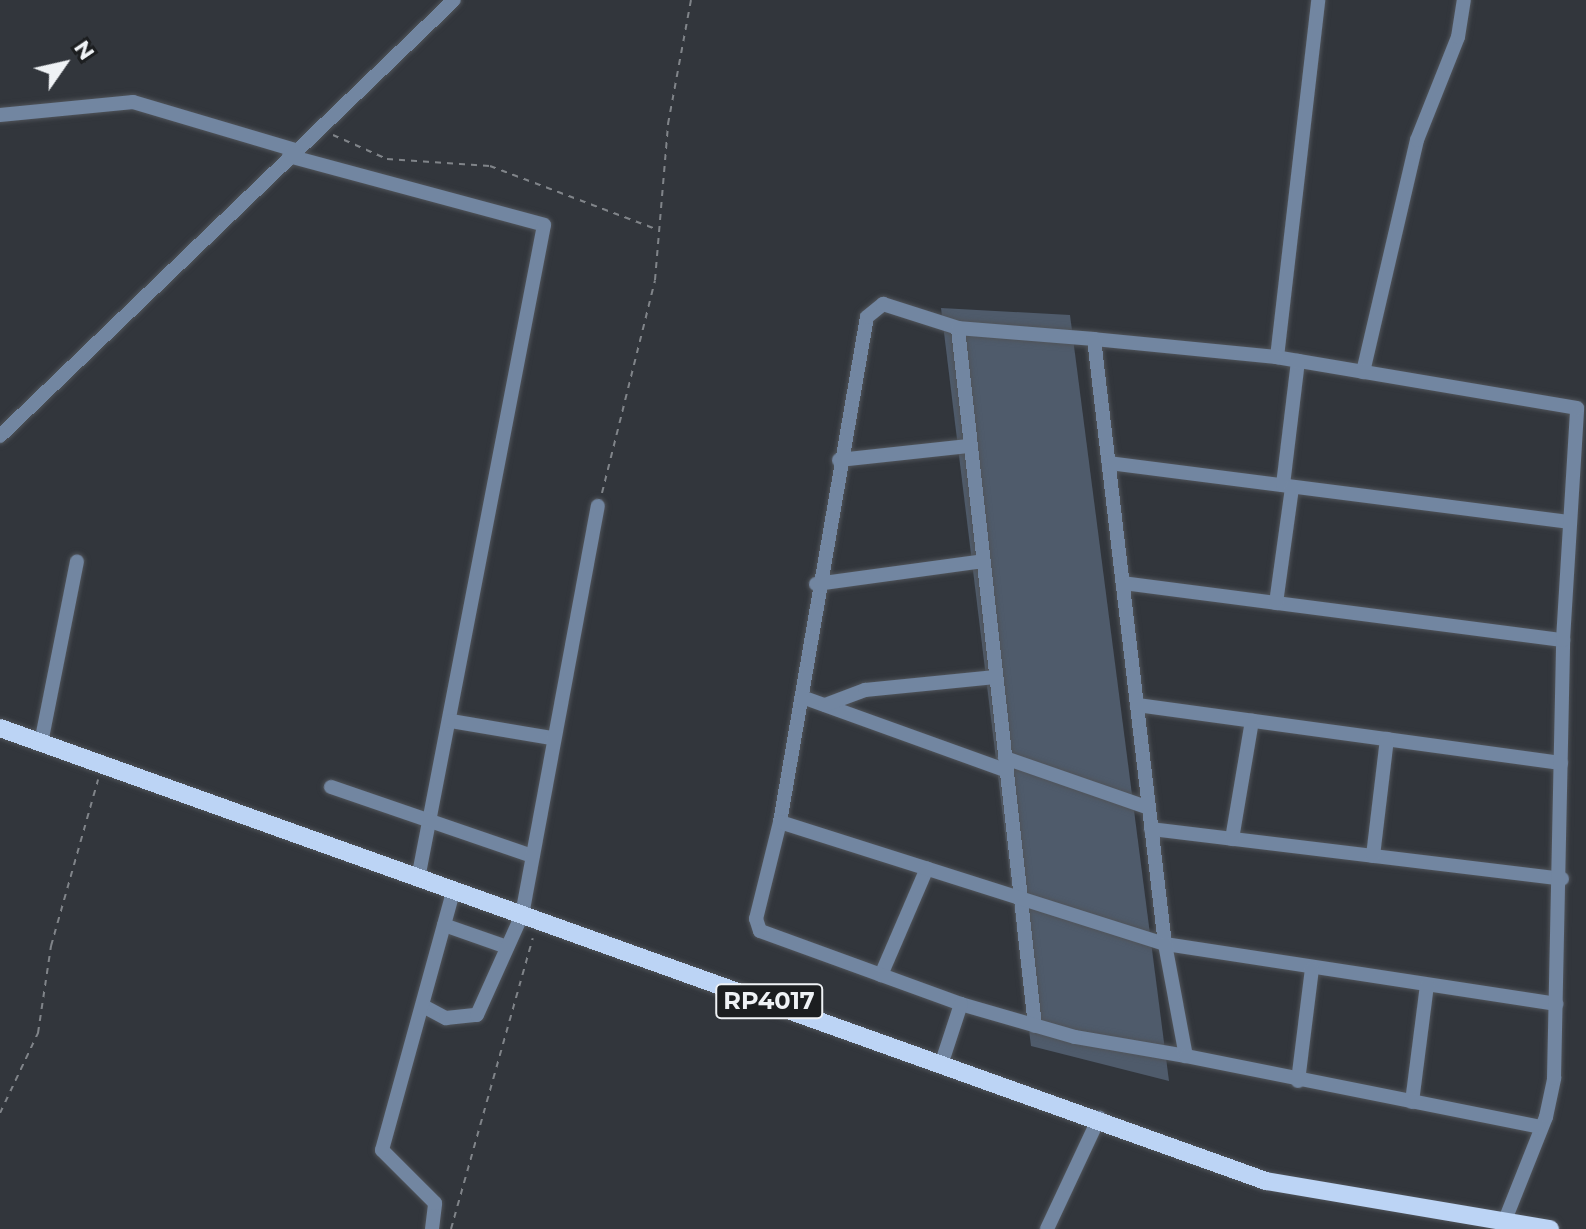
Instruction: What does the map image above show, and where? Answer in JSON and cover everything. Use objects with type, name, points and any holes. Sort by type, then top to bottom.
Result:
[{"type":"main road","name":"RP4017","points":[[0,728],[453,892],[943,1059],[1286,1186],[1550,1229]]},
{"type":"street","points":[[0,436],[317,127],[454,0]]},
{"type":"street","points":[[1277,357],[1318,0]]},
{"type":"street","points":[[1363,372],[1417,140],[1458,37],[1464,0]]},
{"type":"street","points":[[0,115],[133,102],[292,153],[544,225],[451,721],[418,879]]},
{"type":"street","points":[[1505,1220],[1541,1127],[1554,1078],[1562,879],[1563,640],[1577,408],[1277,357],[958,328],[883,304],[871,312],[816,584],[802,697],[780,822],[756,926],[961,1004],[1035,1026],[1298,1081],[1541,1127]]},
{"type":"street","points":[[958,328],[968,446],[1025,903],[1035,1026]]},
{"type":"street","points":[[1094,339],[1165,944],[1186,1056]]},
{"type":"street","points":[[1276,603],[1298,361]]},
{"type":"street","points":[[839,460],[968,446]]},
{"type":"street","points":[[1109,463],[1569,522]]},
{"type":"street","points":[[423,1006],[446,1018],[477,1015],[507,947],[530,917],[533,856],[552,738],[598,506]]},
{"type":"street","points":[[816,584],[983,561]]},
{"type":"street","points":[[41,743],[77,562]]},
{"type":"street","points":[[1123,583],[1563,640]]},
{"type":"street","points":[[825,705],[865,690],[995,677]]},
{"type":"street","points":[[802,697],[1149,808]]},
{"type":"street","points":[[1137,705],[1561,763]]},
{"type":"street","points":[[451,721],[552,738]]},
{"type":"street","points":[[1232,839],[1252,721]]},
{"type":"street","points":[[1373,856],[1387,739]]},
{"type":"street","points":[[331,787],[533,856]]},
{"type":"street","points":[[780,822],[927,868],[1025,903],[1165,944],[1312,969],[1556,1004]]},
{"type":"street","points":[[1151,829],[1562,879]]},
{"type":"street","points":[[881,975],[927,868]]},
{"type":"street","points":[[432,1229],[435,1203],[382,1150],[453,892]]},
{"type":"street","points":[[444,925],[507,947]]},
{"type":"street","points":[[1298,1081],[1312,969]]},
{"type":"street","points":[[1412,1102],[1427,985]]},
{"type":"street","points":[[943,1059],[961,1004]]},
{"type":"street","points":[[1047,1229],[1099,1118]]},
{"type":"path","points":[[598,506],[653,292],[658,230],[691,0]]},
{"type":"path","points":[[317,127],[387,159],[420,156],[490,166],[658,230]]},
{"type":"path","points":[[0,1113],[38,1033],[51,946],[103,763]]},
{"type":"path","points":[[451,1229],[530,917]]},
{"type":"shaded area","points":[[941,308],[1070,315],[1169,1081],[1031,1046]]}]
